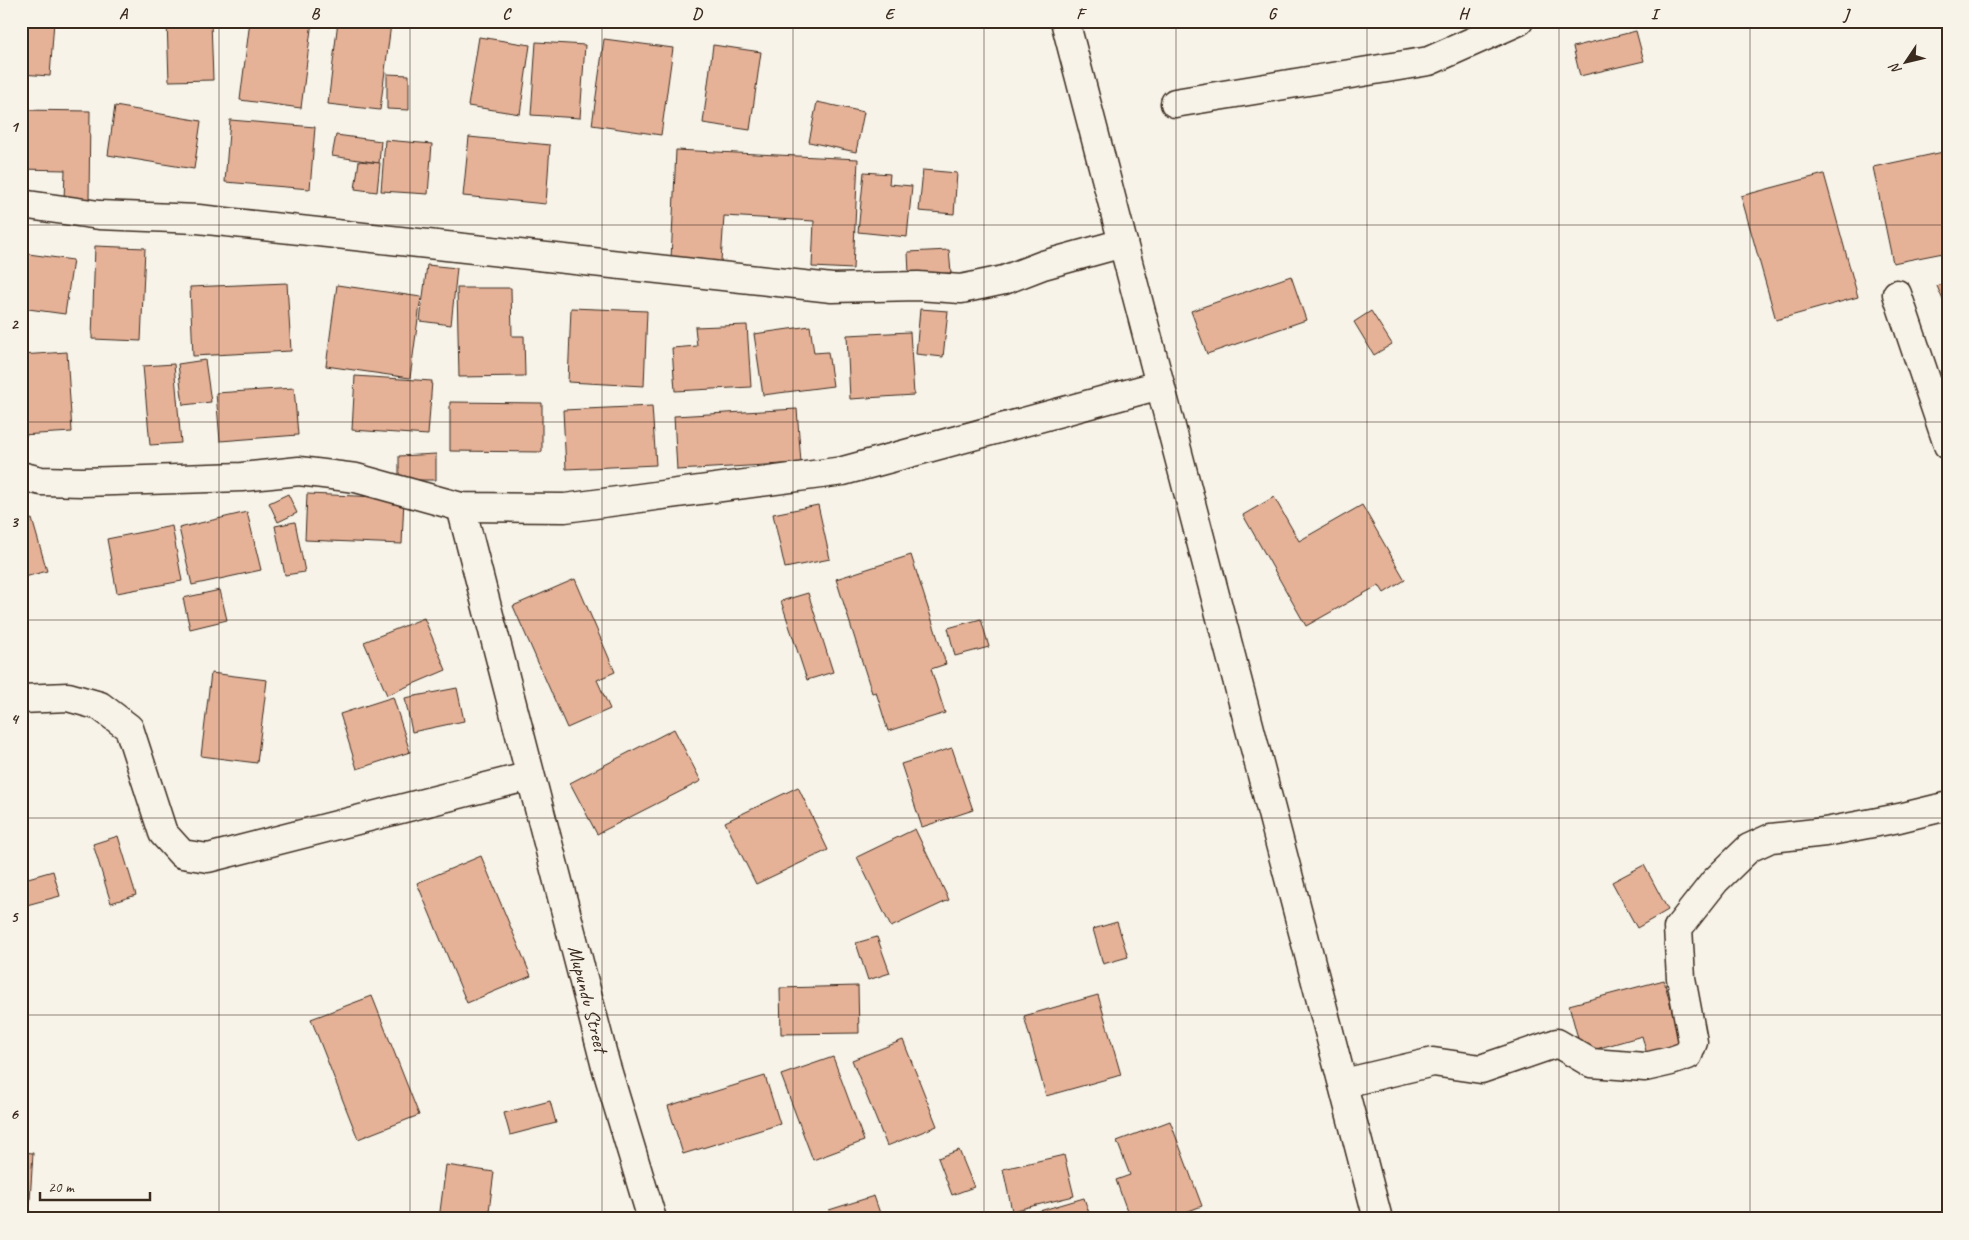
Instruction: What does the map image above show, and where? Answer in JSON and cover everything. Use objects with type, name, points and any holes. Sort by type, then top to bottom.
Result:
[{"type":"street","points":[[1065,21],[1378,1219]]},
{"type":"street","points":[[1176,103],[1429,61],[1519,21]]},
{"type":"street","points":[[21,204],[100,214],[208,220],[832,288],[918,286],[962,289],[1004,280],[1043,265],[1123,243]]},
{"type":"street","points":[[1896,294],[1948,445]]},
{"type":"street","points":[[21,476],[41,481],[82,482],[242,477],[299,471],[356,478],[461,507],[564,508],[842,471],[1160,385]]},
{"type":"street","name":"Mupundu Street","points":[[461,507],[605,1063],[652,1219]]},
{"type":"street","points":[[21,699],[68,697],[100,706],[129,728],[163,832],[182,854],[208,858],[530,776]]},
{"type":"street","points":[[1344,1083],[1433,1062],[1481,1069],[1557,1043],[1591,1063],[1644,1067],[1688,1055],[1693,1042],[1681,978],[1678,928],[1715,881],[1749,848],[1771,838],[1825,832],[1899,818],[1948,806]]},
{"type":"building","points":[[21,21],[54,21],[50,76],[21,74]]},
{"type":"building","points":[[167,21],[211,21],[213,80],[169,81]]},
{"type":"building","points":[[250,21],[312,21],[301,108],[240,100]]},
{"type":"building","points":[[338,21],[370,21],[391,24],[380,110],[328,104]]},
{"type":"building","points":[[1636,31],[1644,61],[1580,76],[1573,47]]},
{"type":"building","points":[[479,37],[530,45],[520,114],[468,106]]},
{"type":"building","points":[[604,39],[673,48],[661,135],[592,125]]},
{"type":"building","points":[[536,42],[585,45],[580,118],[531,115]]},
{"type":"building","points":[[713,45],[761,52],[750,130],[703,123]]},
{"type":"building","points":[[387,74],[409,75],[409,110],[387,109]]},
{"type":"building","points":[[817,102],[864,112],[856,152],[809,142]]},
{"type":"building","points":[[115,106],[201,121],[194,169],[108,155]]},
{"type":"building","points":[[21,110],[90,111],[89,201],[64,201],[65,170],[21,169]]},
{"type":"building","points":[[230,120],[315,127],[310,189],[225,182]]},
{"type":"building","points":[[336,135],[381,141],[379,163],[332,156]]},
{"type":"building","points":[[469,137],[550,145],[546,204],[463,196]]},
{"type":"building","points":[[385,140],[432,144],[428,194],[381,191]]},
{"type":"building","points":[[676,150],[858,159],[853,269],[812,267],[814,221],[724,216],[721,262],[671,260]]},
{"type":"building","points":[[1948,151],[1948,252],[1893,263],[1873,167]]},
{"type":"building","points":[[359,161],[380,163],[377,192],[355,189]]},
{"type":"building","points":[[923,170],[957,173],[954,214],[919,211]]},
{"type":"building","points":[[864,172],[890,174],[889,184],[912,186],[907,237],[858,232]]},
{"type":"building","points":[[1824,174],[1858,297],[1776,320],[1741,196]]},
{"type":"building","points":[[95,246],[145,248],[141,341],[92,339]]},
{"type":"building","points":[[949,250],[951,273],[909,275],[908,252]]},
{"type":"building","points":[[21,253],[73,260],[65,314],[21,308]]},
{"type":"building","points":[[427,265],[457,268],[451,325],[420,321]]},
{"type":"building","points":[[1291,276],[1306,320],[1207,354],[1191,311]]},
{"type":"building","points":[[1948,282],[1948,312],[1937,286]]},
{"type":"building","points":[[287,283],[291,351],[193,356],[190,287]]},
{"type":"building","points":[[337,285],[421,297],[410,378],[326,366]]},
{"type":"building","points":[[457,288],[511,288],[512,336],[524,336],[525,376],[459,377]]},
{"type":"building","points":[[571,308],[647,311],[644,386],[568,382]]},
{"type":"building","points":[[920,309],[948,311],[943,357],[916,354]]},
{"type":"building","points":[[1371,311],[1392,344],[1374,355],[1354,322]]},
{"type":"building","points":[[747,325],[751,387],[675,391],[672,348],[697,346],[695,327]]},
{"type":"building","points":[[810,326],[814,353],[828,352],[833,386],[763,395],[754,334]]},
{"type":"building","points":[[910,332],[914,395],[850,399],[847,335]]},
{"type":"building","points":[[67,352],[72,432],[21,435],[21,355]]},
{"type":"building","points":[[205,360],[211,402],[183,405],[178,364]]},
{"type":"building","points":[[174,364],[181,443],[150,445],[143,366]]},
{"type":"building","points":[[355,376],[432,381],[428,435],[352,430]]},
{"type":"building","points":[[294,388],[298,435],[220,441],[216,393]]},
{"type":"building","points":[[450,402],[542,403],[542,452],[450,451]]},
{"type":"building","points":[[652,406],[656,465],[566,469],[563,410]]},
{"type":"building","points":[[797,409],[801,463],[677,470],[674,416]]},
{"type":"building","points":[[436,454],[436,480],[399,480],[399,456]]},
{"type":"building","points":[[288,494],[297,513],[278,522],[269,503]]},
{"type":"building","points":[[307,494],[404,498],[402,544],[305,540]]},
{"type":"building","points":[[1274,497],[1299,541],[1362,505],[1405,580],[1384,593],[1379,585],[1306,626],[1243,515]]},
{"type":"building","points":[[818,505],[830,559],[785,568],[773,514]]},
{"type":"building","points":[[247,512],[261,570],[192,585],[179,528]]},
{"type":"building","points":[[32,519],[47,571],[21,578],[21,522]]},
{"type":"building","points":[[295,522],[305,572],[285,575],[275,526]]},
{"type":"building","points":[[172,526],[182,581],[117,593],[107,539]]},
{"type":"building","points":[[911,555],[946,664],[931,669],[945,713],[888,731],[876,692],[872,693],[836,579]]},
{"type":"building","points":[[575,579],[615,672],[597,680],[610,709],[567,728],[513,606]]},
{"type":"building","points":[[220,590],[227,620],[190,629],[183,598]]},
{"type":"building","points":[[808,593],[833,672],[807,680],[781,601]]},
{"type":"building","points":[[424,618],[446,670],[387,695],[364,642]]},
{"type":"building","points":[[981,619],[989,647],[955,656],[948,628]]},
{"type":"building","points":[[211,673],[267,680],[257,763],[201,756]]},
{"type":"building","points":[[457,688],[464,721],[412,732],[405,698]]},
{"type":"building","points":[[393,697],[410,752],[357,769],[340,714]]},
{"type":"building","points":[[674,729],[701,781],[597,834],[570,783]]},
{"type":"building","points":[[952,748],[973,810],[922,827],[901,764]]},
{"type":"building","points":[[798,787],[828,850],[756,884],[725,822]]},
{"type":"building","points":[[915,829],[949,900],[891,927],[857,857]]},
{"type":"building","points":[[118,836],[136,895],[111,903],[93,844]]},
{"type":"building","points":[[481,856],[531,976],[467,1003],[417,883]]},
{"type":"building","points":[[1644,865],[1668,910],[1637,928],[1612,882]]},
{"type":"building","points":[[53,871],[60,896],[23,906],[21,880]]},
{"type":"building","points":[[1117,922],[1128,957],[1103,964],[1093,929]]},
{"type":"building","points":[[877,937],[890,973],[868,980],[856,943]]},
{"type":"building","points":[[1664,980],[1683,1053],[1649,1062],[1642,1036],[1582,1053],[1569,1005]]},
{"type":"building","points":[[858,986],[859,1033],[781,1034],[780,988]]},
{"type":"building","points":[[1098,995],[1121,1075],[1046,1096],[1024,1016]]},
{"type":"building","points":[[372,996],[419,1115],[358,1139],[311,1019]]},
{"type":"building","points":[[903,1040],[937,1126],[887,1146],[852,1060]]},
{"type":"building","points":[[833,1057],[864,1141],[813,1160],[781,1075]]},
{"type":"building","points":[[765,1076],[780,1124],[683,1154],[668,1106]]},
{"type":"building","points":[[550,1101],[556,1123],[510,1135],[504,1113]]},
{"type":"building","points":[[1170,1121],[1202,1206],[1167,1219],[1130,1219],[1116,1180],[1130,1175],[1117,1141]]},
{"type":"building","points":[[959,1150],[974,1187],[952,1195],[938,1158]]},
{"type":"building","points":[[21,1152],[33,1153],[29,1217],[21,1216]]},
{"type":"building","points":[[1064,1155],[1074,1196],[1012,1211],[1003,1169]]},
{"type":"building","points":[[446,1165],[494,1172],[488,1219],[439,1219]]},
{"type":"building","points":[[874,1196],[882,1219],[831,1219],[829,1210]]},
{"type":"building","points":[[1084,1198],[1091,1219],[1020,1219],[1019,1217]]}]
